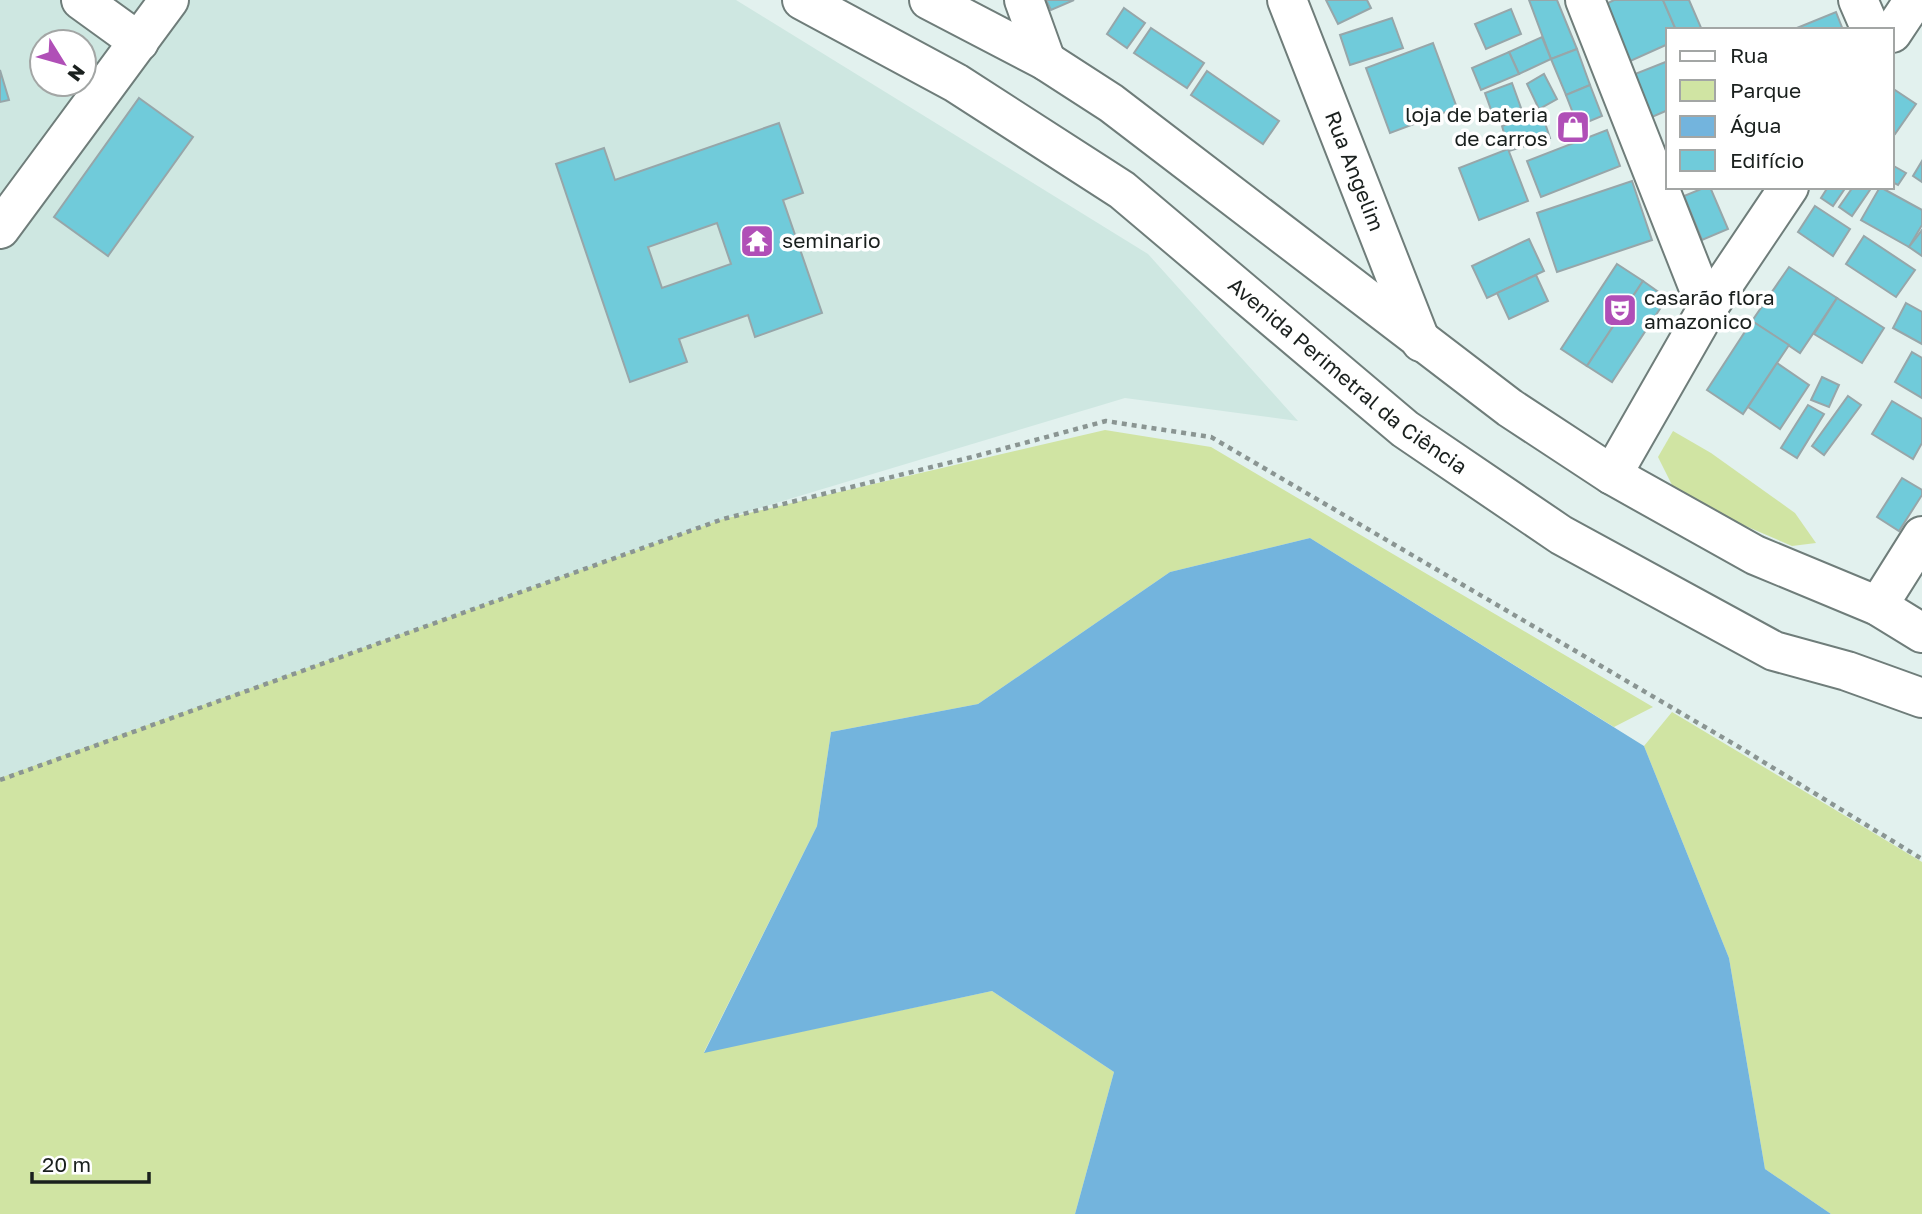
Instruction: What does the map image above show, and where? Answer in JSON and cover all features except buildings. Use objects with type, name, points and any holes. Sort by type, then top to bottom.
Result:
[{"type":"main road","points":[[81,0],[139,41]]},
{"type":"main road","points":[[0,229],[169,0]]},
{"type":"main road","name":"Avenida Perimetral da Ciência","points":[[802,0],[956,83],[1122,190],[1405,429],[1561,535],[1774,651],[1847,671],[1922,698]]},
{"type":"main road","points":[[929,0],[1046,61],[1111,103],[1421,342],[1510,408],[1612,475],[1755,555],[1878,606],[1922,633]]},
{"type":"main road","points":[[1024,0],[1046,61]]},
{"type":"main road","name":"Rua Angelim","points":[[1287,0],[1421,342]]},
{"type":"main road","points":[[1585,0],[1707,309]]},
{"type":"main road","points":[[1858,0],[1870,28]]},
{"type":"main road","points":[[1894,30],[1914,0]]},
{"type":"main road","points":[[1612,475],[1707,309],[1788,189]]},
{"type":"main road","points":[[1878,606],[1922,536]]},
{"type":"path","points":[[0,780],[723,519],[1105,421],[1211,437],[1739,747],[1922,859]]},
{"type":"shaded area","points":[[0,0],[736,0],[1148,254],[1298,421],[1125,398],[723,519],[0,780]]},
{"type":"green space","points":[[1105,430],[1211,447],[1653,707],[1614,727],[1310,538],[1170,572],[978,704],[831,732],[817,826],[704,1052],[992,991],[1114,1072],[1075,1214],[0,1214],[0,778],[723,519]]},
{"type":"green space","points":[[1673,431],[1711,453],[1795,513],[1816,543],[1792,546],[1678,497],[1658,457]]},
{"type":"green space","points":[[1672,712],[1922,862],[1922,1214],[1831,1214],[1765,1169],[1729,958],[1644,746]]},
{"type":"water","points":[[1310,538],[1644,746],[1729,958],[1765,1169],[1831,1214],[1075,1214],[1114,1072],[992,991],[704,1053],[817,826],[831,732],[978,704],[1170,572]]},
{"type":"place","name":"loja de bateria de carros","points":[[1573,127]]},
{"type":"place","name":"seminario","points":[[757,241]]},
{"type":"place","name":"casarão flora amazonico","points":[[1620,310]]}]
